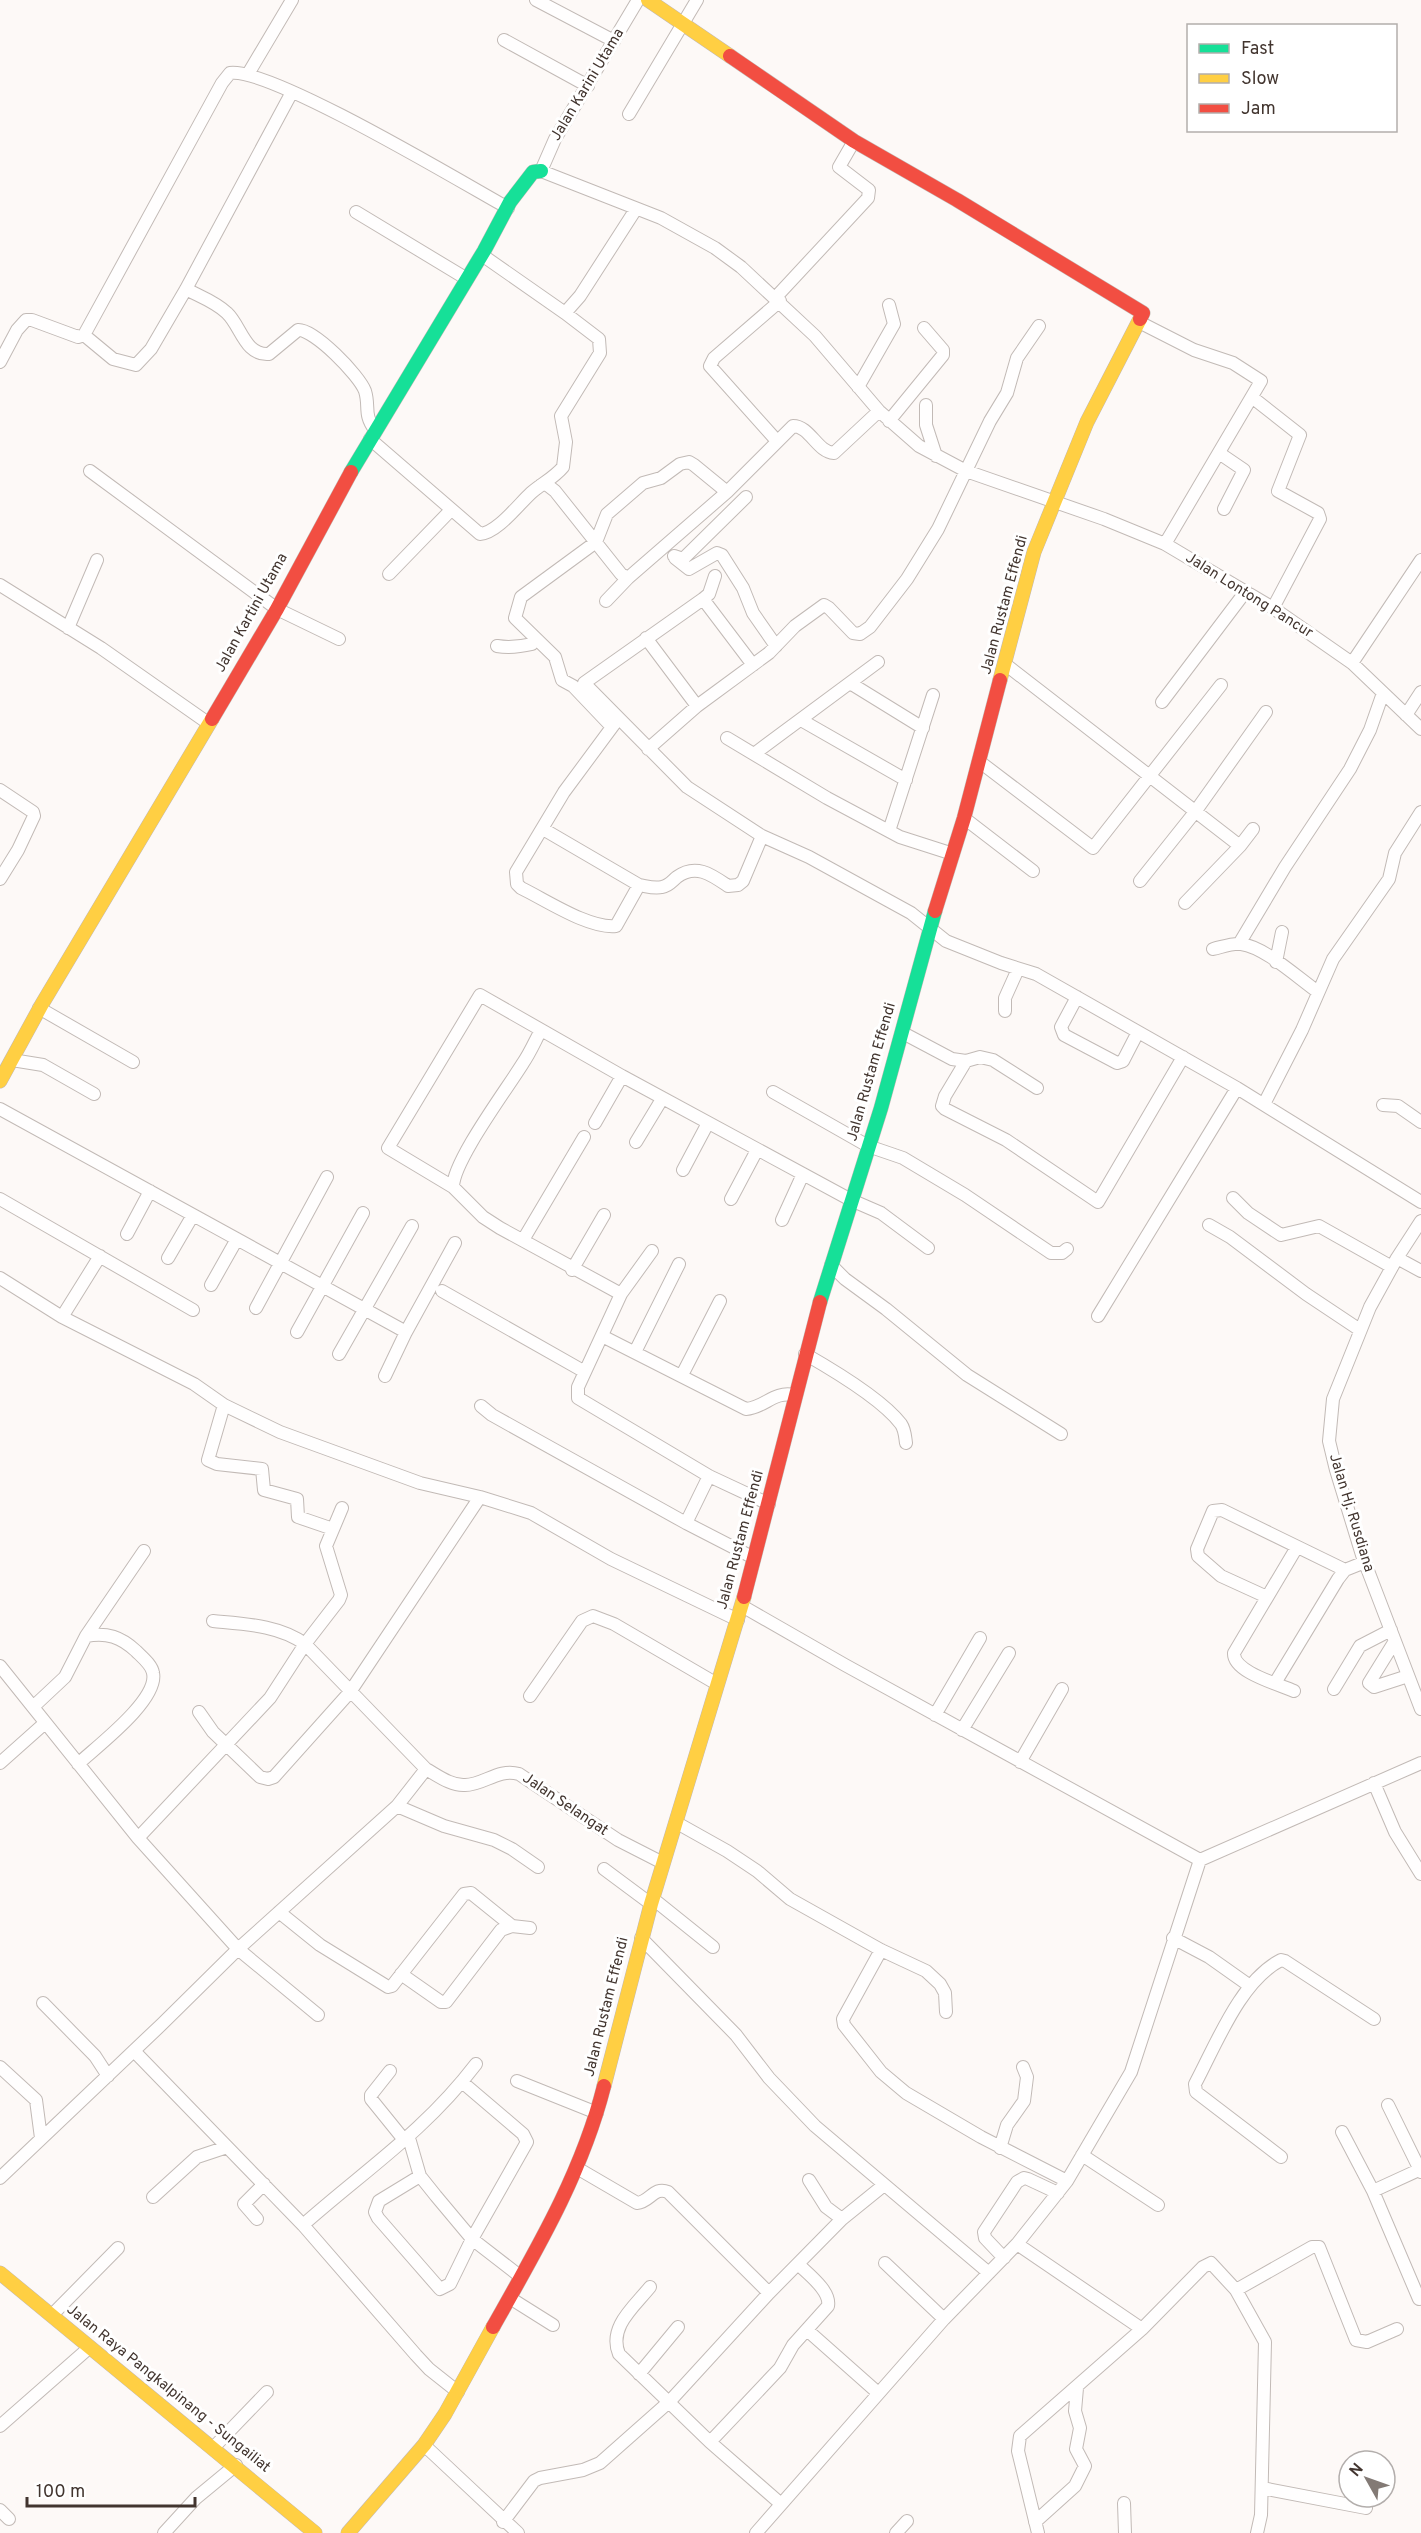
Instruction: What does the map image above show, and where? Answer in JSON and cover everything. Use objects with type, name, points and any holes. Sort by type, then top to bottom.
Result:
[{"type":"main road","points":[[648,0],[854,141],[957,200],[1143,313],[1138,322]]},
{"type":"main road","name":"Jalan Kartini Utama","points":[[0,1081],[39,1008],[277,609],[309,545],[372,434],[527,177],[533,172],[541,171]]},
{"type":"main road","name":"Jalan Rustam Effendi","points":[[348,2533],[424,2445],[458,2392],[543,2238],[577,2168],[597,2113],[641,1938],[742,1606],[805,1354],[903,1033],[929,929],[980,762],[1034,552],[1087,422],[1138,322]]},
{"type":"main road","name":"Jalan Raya Pangkalpinang - Sungailiat","points":[[0,2273],[236,2464],[315,2533]]},
{"type":"street","points":[[248,74],[292,0]]},
{"type":"street","points":[[536,0],[614,41]]},
{"type":"street","name":"Jalan Karini Utama","points":[[541,171],[555,139],[638,0]]},
{"type":"street","points":[[629,114],[697,0]]},
{"type":"street","points":[[504,40],[588,86]]},
{"type":"street","points":[[0,362],[26,320],[32,320],[78,338],[84,335],[225,77],[233,72],[248,74],[292,92],[508,208]]},
{"type":"street","points":[[84,335],[113,359],[136,365],[151,349],[186,289],[292,92]]},
{"type":"street","points":[[777,441],[710,366],[714,358],[778,299],[868,198],[869,190],[838,167],[854,141]]},
{"type":"street","name":"Jalan Lontong Pancur","points":[[541,171],[661,218],[715,248],[778,299],[815,336],[889,421],[911,440],[936,456],[966,471],[1104,519],[1165,544],[1273,608],[1352,663],[1404,714],[1419,723]]},
{"type":"street","points":[[566,313],[580,296],[636,208]]},
{"type":"street","points":[[356,212],[467,279]]},
{"type":"street","points":[[186,289],[228,314],[243,337],[259,353],[269,354],[298,330],[315,336],[356,376],[365,390],[366,415],[372,434],[475,532],[486,534],[540,485],[558,474],[563,467],[566,442],[561,416],[600,352],[598,339],[566,313],[482,255]]},
{"type":"street","points":[[858,387],[894,324],[889,304]]},
{"type":"street","points":[[1138,322],[1194,350],[1233,363],[1262,381],[1165,544]]},
{"type":"street","points":[[648,749],[697,706],[753,665],[795,626],[824,605],[853,633],[860,634],[870,627],[907,579],[938,529],[990,421],[1007,393],[1017,358],[1039,326]]},
{"type":"street","points":[[889,421],[943,356],[944,352],[924,328]]},
{"type":"street","points":[[1253,398],[1300,435],[1278,491],[1318,513],[1320,519],[1273,608]]},
{"type":"street","points":[[926,405],[926,425],[936,456]]},
{"type":"street","points":[[606,601],[628,578],[727,492],[796,425],[826,451],[834,453],[879,411]]},
{"type":"street","points":[[1219,453],[1244,470],[1224,509]]},
{"type":"street","points":[[727,492],[689,462],[680,464],[661,478],[643,483],[609,511],[596,542],[520,597],[516,618],[555,657],[561,680],[573,686],[648,749],[687,787],[762,836],[809,857],[911,913],[946,941],[1036,974],[1237,1088],[1421,1202]]},
{"type":"street","points":[[90,471],[277,609],[339,639]]},
{"type":"street","points":[[540,485],[549,486],[555,491],[621,574],[628,578]]},
{"type":"street","points":[[675,558],[683,559],[746,497]]},
{"type":"street","points":[[389,574],[451,510]]},
{"type":"street","points":[[665,547],[689,569],[717,553],[722,555],[743,588],[753,613],[776,646]]},
{"type":"street","points":[[68,628],[97,560]]},
{"type":"street","points":[[1352,663],[1421,560]]},
{"type":"street","points":[[615,723],[584,683],[704,599],[709,594],[715,576]]},
{"type":"street","points":[[0,585],[208,723]]},
{"type":"street","points":[[1162,702],[1246,591]]},
{"type":"street","points":[[704,599],[753,665]]},
{"type":"street","points":[[646,638],[697,706]]},
{"type":"street","points":[[497,646],[510,648],[532,644],[535,639]]},
{"type":"street","points":[[754,754],[878,662]]},
{"type":"street","points":[[1005,664],[1240,846]]},
{"type":"street","points":[[850,683],[922,728]]},
{"type":"street","points":[[980,762],[1093,848],[1221,686]]},
{"type":"street","points":[[1404,714],[1421,692]]},
{"type":"street","points":[[889,831],[933,695]]},
{"type":"street","points":[[1248,947],[1285,867],[1350,769],[1385,695]]},
{"type":"street","points":[[1140,882],[1195,812],[1266,712]]},
{"type":"street","points":[[801,720],[906,780]]},
{"type":"street","points":[[615,723],[564,792],[516,872],[517,884],[591,922],[612,927],[619,924],[639,885]]},
{"type":"street","points":[[727,738],[826,798],[900,837],[952,854]]},
{"type":"street","points":[[0,790],[33,812],[34,816],[18,850],[0,879]]},
{"type":"street","points":[[1264,1104],[1302,1030],[1332,959],[1389,879],[1395,853],[1421,812]]},
{"type":"street","points":[[964,818],[1033,871]]},
{"type":"street","points":[[543,829],[639,885],[660,888],[668,886],[684,873],[697,870],[712,875],[728,886],[738,885],[742,881],[762,836]]},
{"type":"street","points":[[1185,903],[1240,846],[1253,829]]},
{"type":"street","points":[[1276,962],[1282,933]]},
{"type":"street","points":[[1213,949],[1248,947],[1276,962],[1318,992]]},
{"type":"street","points":[[1005,1011],[1005,998],[1018,969]]},
{"type":"street","points":[[621,1294],[573,1269],[483,1216],[453,1187],[388,1148],[480,995],[662,1099],[851,1200],[881,1213],[928,1248]]},
{"type":"street","points":[[1077,997],[1061,1027],[1064,1035],[1118,1063],[1123,1060],[1138,1032]]},
{"type":"street","points":[[39,1008],[133,1062]]},
{"type":"street","points":[[453,1187],[453,1179],[462,1161],[525,1061],[541,1030]]},
{"type":"street","points":[[903,1033],[952,1059],[966,1061],[980,1057],[993,1060],[1037,1088]]},
{"type":"street","points":[[966,1061],[945,1096],[942,1106],[1006,1140],[1098,1202],[1187,1059]]},
{"type":"street","points":[[12,1060],[43,1065],[94,1094]]},
{"type":"street","points":[[595,1123],[622,1076]]},
{"type":"street","points":[[1098,1316],[1237,1088]]},
{"type":"street","points":[[773,1092],[868,1146],[903,1158],[1051,1253],[1062,1253],[1067,1249]]},
{"type":"street","points":[[636,1142],[662,1099]]},
{"type":"street","points":[[1383,1105],[1398,1106],[1421,1122]]},
{"type":"street","points":[[0,1109],[405,1332]]},
{"type":"street","points":[[683,1170],[708,1123]]},
{"type":"street","points":[[522,1240],[584,1137]]},
{"type":"street","points":[[731,1199],[757,1150]]},
{"type":"street","points":[[782,1220],[803,1174]]},
{"type":"street","points":[[256,1308],[327,1177]]},
{"type":"street","points":[[127,1234],[150,1191]]},
{"type":"street","points":[[0,1198],[193,1310]]},
{"type":"street","points":[[1233,1198],[1248,1214],[1281,1235],[1319,1226],[1394,1262],[1421,1271]]},
{"type":"street","points":[[297,1332],[363,1213]]},
{"type":"street","points":[[168,1258],[193,1215]]},
{"type":"street","points":[[573,1269],[604,1215]]},
{"type":"street","name":"Jalan Hj. Rusdiana","points":[[1421,1221],[1394,1262],[1370,1306],[1333,1399],[1329,1441],[1365,1562],[1421,1709]]},
{"type":"street","points":[[1209,1225],[1230,1237],[1306,1294],[1360,1330]]},
{"type":"street","points":[[339,1354],[412,1226]]},
{"type":"street","points":[[211,1285],[237,1239]]},
{"type":"street","points":[[386,1376],[405,1332],[455,1243]]},
{"type":"street","points":[[652,1251],[621,1294],[578,1387],[578,1398],[709,1476],[769,1504]]},
{"type":"street","points":[[62,1317],[100,1256]]},
{"type":"street","points":[[635,1352],[679,1264]]},
{"type":"street","points":[[831,1265],[845,1279],[886,1309],[967,1376],[1061,1434]]},
{"type":"street","points":[[0,1278],[62,1317],[194,1384],[224,1405],[280,1432],[420,1483],[480,1497],[531,1513],[611,1559],[738,1620]]},
{"type":"street","points":[[442,1292],[585,1372]]},
{"type":"street","points":[[682,1375],[720,1301]]},
{"type":"street","points":[[602,1336],[747,1409],[779,1394],[794,1395]]},
{"type":"street","points":[[805,1354],[830,1368],[882,1406],[901,1424],[906,1443]]},
{"type":"street","points":[[224,1405],[208,1460],[217,1464],[262,1469],[264,1490],[294,1497],[298,1502],[298,1517],[333,1529]]},
{"type":"street","points":[[481,1406],[492,1415],[686,1523],[754,1558]]},
{"type":"street","points":[[686,1523],[709,1476]]},
{"type":"street","points":[[199,1712],[225,1745],[260,1777],[268,1779],[274,1777],[350,1692],[480,1497]]},
{"type":"street","points":[[138,1838],[270,1698],[305,1644],[341,1595],[326,1551],[342,1508]]},
{"type":"street","points":[[1267,1597],[1221,1576],[1201,1561],[1197,1549],[1213,1512],[1222,1510],[1345,1570]]},
{"type":"street","points":[[1294,1691],[1238,1666],[1233,1653],[1297,1547]]},
{"type":"street","points":[[33,1707],[65,1677],[86,1636],[144,1551]]},
{"type":"street","points":[[1275,1683],[1328,1593],[1345,1570],[1365,1562]]},
{"type":"street","points":[[742,1606],[844,1665],[1200,1860]]},
{"type":"street","points":[[530,1696],[582,1621],[593,1616],[614,1624],[717,1684]]},
{"type":"street","points":[[213,1621],[259,1626],[295,1636],[305,1644]]},
{"type":"street","points":[[78,1764],[134,1713],[154,1681],[153,1671],[145,1659],[124,1640],[116,1636],[86,1636]]},
{"type":"street","points":[[1393,1636],[1369,1683],[1374,1687],[1408,1676]]},
{"type":"street","points":[[1334,1689],[1359,1646],[1393,1636]]},
{"type":"street","points":[[935,1715],[980,1638]]},
{"type":"street","name":"Jalan Selangat","points":[[305,1644],[426,1769],[463,1786],[501,1773],[519,1774],[618,1840],[663,1863]]},
{"type":"street","points":[[962,1730],[1009,1653]]},
{"type":"street","points":[[0,1666],[138,1838],[238,1949],[318,2015]]},
{"type":"street","points":[[1020,1762],[1062,1689]]},
{"type":"street","points":[[0,1763],[45,1723]]},
{"type":"street","points":[[756,2533],[877,2392],[1017,2244],[1067,2181],[1131,2072],[1200,1860],[1421,1763]]},
{"type":"street","points":[[0,2178],[238,1949],[397,1806],[426,1769]]},
{"type":"street","points":[[1374,1783],[1395,1832],[1421,1874]]},
{"type":"street","points":[[397,1806],[444,1826],[494,1840],[538,1867]]},
{"type":"street","points":[[676,1823],[727,1851],[757,1871],[790,1899],[881,1950],[926,1971],[940,1984],[945,1993],[946,2012]]},
{"type":"street","points":[[604,1869],[652,1901],[713,1947]]},
{"type":"street","points":[[279,1912],[320,1945],[383,1985],[390,1987],[465,1894],[471,1893],[512,1926]]},
{"type":"street","points":[[401,1974],[441,2002],[446,2002],[501,1930],[512,1926],[530,1928]]},
{"type":"street","points":[[641,1938],[736,2035],[769,2078],[815,2126],[989,2273]]},
{"type":"street","points":[[1173,1938],[1209,1957],[1250,1986]]},
{"type":"street","points":[[881,1950],[844,2016],[844,2025],[870,2059],[892,2083],[925,2105],[1000,2148],[1067,2181]]},
{"type":"street","points":[[1281,2157],[1196,2092],[1195,2084],[1239,2002],[1250,1986],[1277,1962],[1286,1961],[1374,2019]]},
{"type":"street","points":[[43,2003],[95,2056],[108,2076]]},
{"type":"street","points":[[134,2051],[303,2225],[416,2355],[458,2392]]},
{"type":"street","points":[[303,2225],[407,2139],[462,2082],[476,2064]]},
{"type":"street","points":[[0,2067],[36,2100],[41,2138]]},
{"type":"street","points":[[1000,2148],[1007,2125],[1024,2101],[1028,2078],[1023,2067]]},
{"type":"street","points":[[390,2072],[371,2095],[371,2099],[407,2139],[420,2176],[472,2239],[521,2277]]},
{"type":"street","points":[[516,2081],[597,2113]]},
{"type":"street","points":[[420,2176],[379,2201],[375,2212],[437,2288],[445,2289],[450,2284],[472,2239],[527,2142],[523,2134],[462,2082]]},
{"type":"street","points":[[1373,2191],[1421,2170],[1388,2106]]},
{"type":"street","points":[[1342,2132],[1373,2191],[1419,2299]]},
{"type":"street","points":[[153,2197],[197,2157],[227,2147]]},
{"type":"street","points":[[1082,2155],[1158,2205]]},
{"type":"street","points":[[577,2168],[637,2203],[647,2200],[656,2191],[668,2192],[769,2293]]},
{"type":"street","points":[[1004,2258],[985,2238],[984,2232],[1020,2179],[1028,2179],[1058,2193]]},
{"type":"street","points":[[809,2180],[826,2207],[842,2219]]},
{"type":"street","points":[[257,2219],[244,2204],[264,2184]]},
{"type":"street","points":[[503,2522],[534,2481],[583,2470],[600,2463],[670,2402],[769,2293],[842,2219],[884,2185]]},
{"type":"street","points":[[1017,2244],[1142,2329]]},
{"type":"street","points":[[1236,2290],[1312,2247],[1319,2247],[1356,2340],[1367,2342],[1397,2329]]},
{"type":"street","points":[[52,2315],[118,2248]]},
{"type":"street","points":[[885,2263],[944,2319]]},
{"type":"street","points":[[710,2442],[780,2368],[787,2354],[829,2302],[826,2294],[798,2264]]},
{"type":"street","points":[[1037,2527],[1018,2451],[1018,2440],[1024,2430],[1077,2388],[1142,2329],[1208,2264],[1214,2265],[1236,2290],[1263,2335],[1266,2350],[1261,2515],[1257,2533]]},
{"type":"street","points":[[650,2287],[619,2325],[615,2345],[619,2354],[710,2442],[781,2504]]},
{"type":"street","points":[[510,2298],[553,2325]]},
{"type":"street","points":[[639,2374],[678,2327]]},
{"type":"street","points":[[807,2330],[877,2392]]},
{"type":"street","points":[[0,2426],[90,2348]]},
{"type":"street","points":[[1037,2527],[1075,2486],[1086,2466],[1076,2449],[1080,2428],[1075,2410],[1077,2388]]},
{"type":"street","points":[[214,2446],[267,2392]]},
{"type":"street","points":[[424,2445],[503,2522],[518,2533]]},
{"type":"street","points":[[164,2533],[196,2498],[236,2464]]},
{"type":"street","points":[[1262,2488],[1337,2502]]},
{"type":"street","points":[[1124,2502],[1125,2533]]},
{"type":"street","points":[[0,2510],[9,2519]]},
{"type":"street","points":[[896,2533],[907,2521]]},
{"type":"traffic: fast","points":[[351,472],[484,251],[510,202],[533,172],[541,171]]},
{"type":"traffic: fast","points":[[820,1302],[881,1108],[935,911]]},
{"type":"traffic: slow","points":[[648,0],[730,56]]},
{"type":"traffic: slow","points":[[1000,680],[1034,552],[1087,422],[1140,319]]},
{"type":"traffic: slow","points":[[0,1081],[42,1004],[212,719]]},
{"type":"traffic: slow","points":[[604,2086],[651,1904],[744,1597]]},
{"type":"traffic: slow","points":[[0,2273],[315,2533]]},
{"type":"traffic: slow","points":[[348,2533],[424,2445],[445,2414],[493,2327]]},
{"type":"traffic: jam","points":[[730,56],[854,141],[957,200],[1143,313],[1140,319]]},
{"type":"traffic: jam","points":[[212,719],[277,609],[351,472]]},
{"type":"traffic: jam","points":[[935,911],[964,818],[1000,680]]},
{"type":"traffic: jam","points":[[744,1597],[820,1302]]},
{"type":"traffic: jam","points":[[493,2327],[542,2239],[571,2180],[595,2118],[604,2086]]}]
